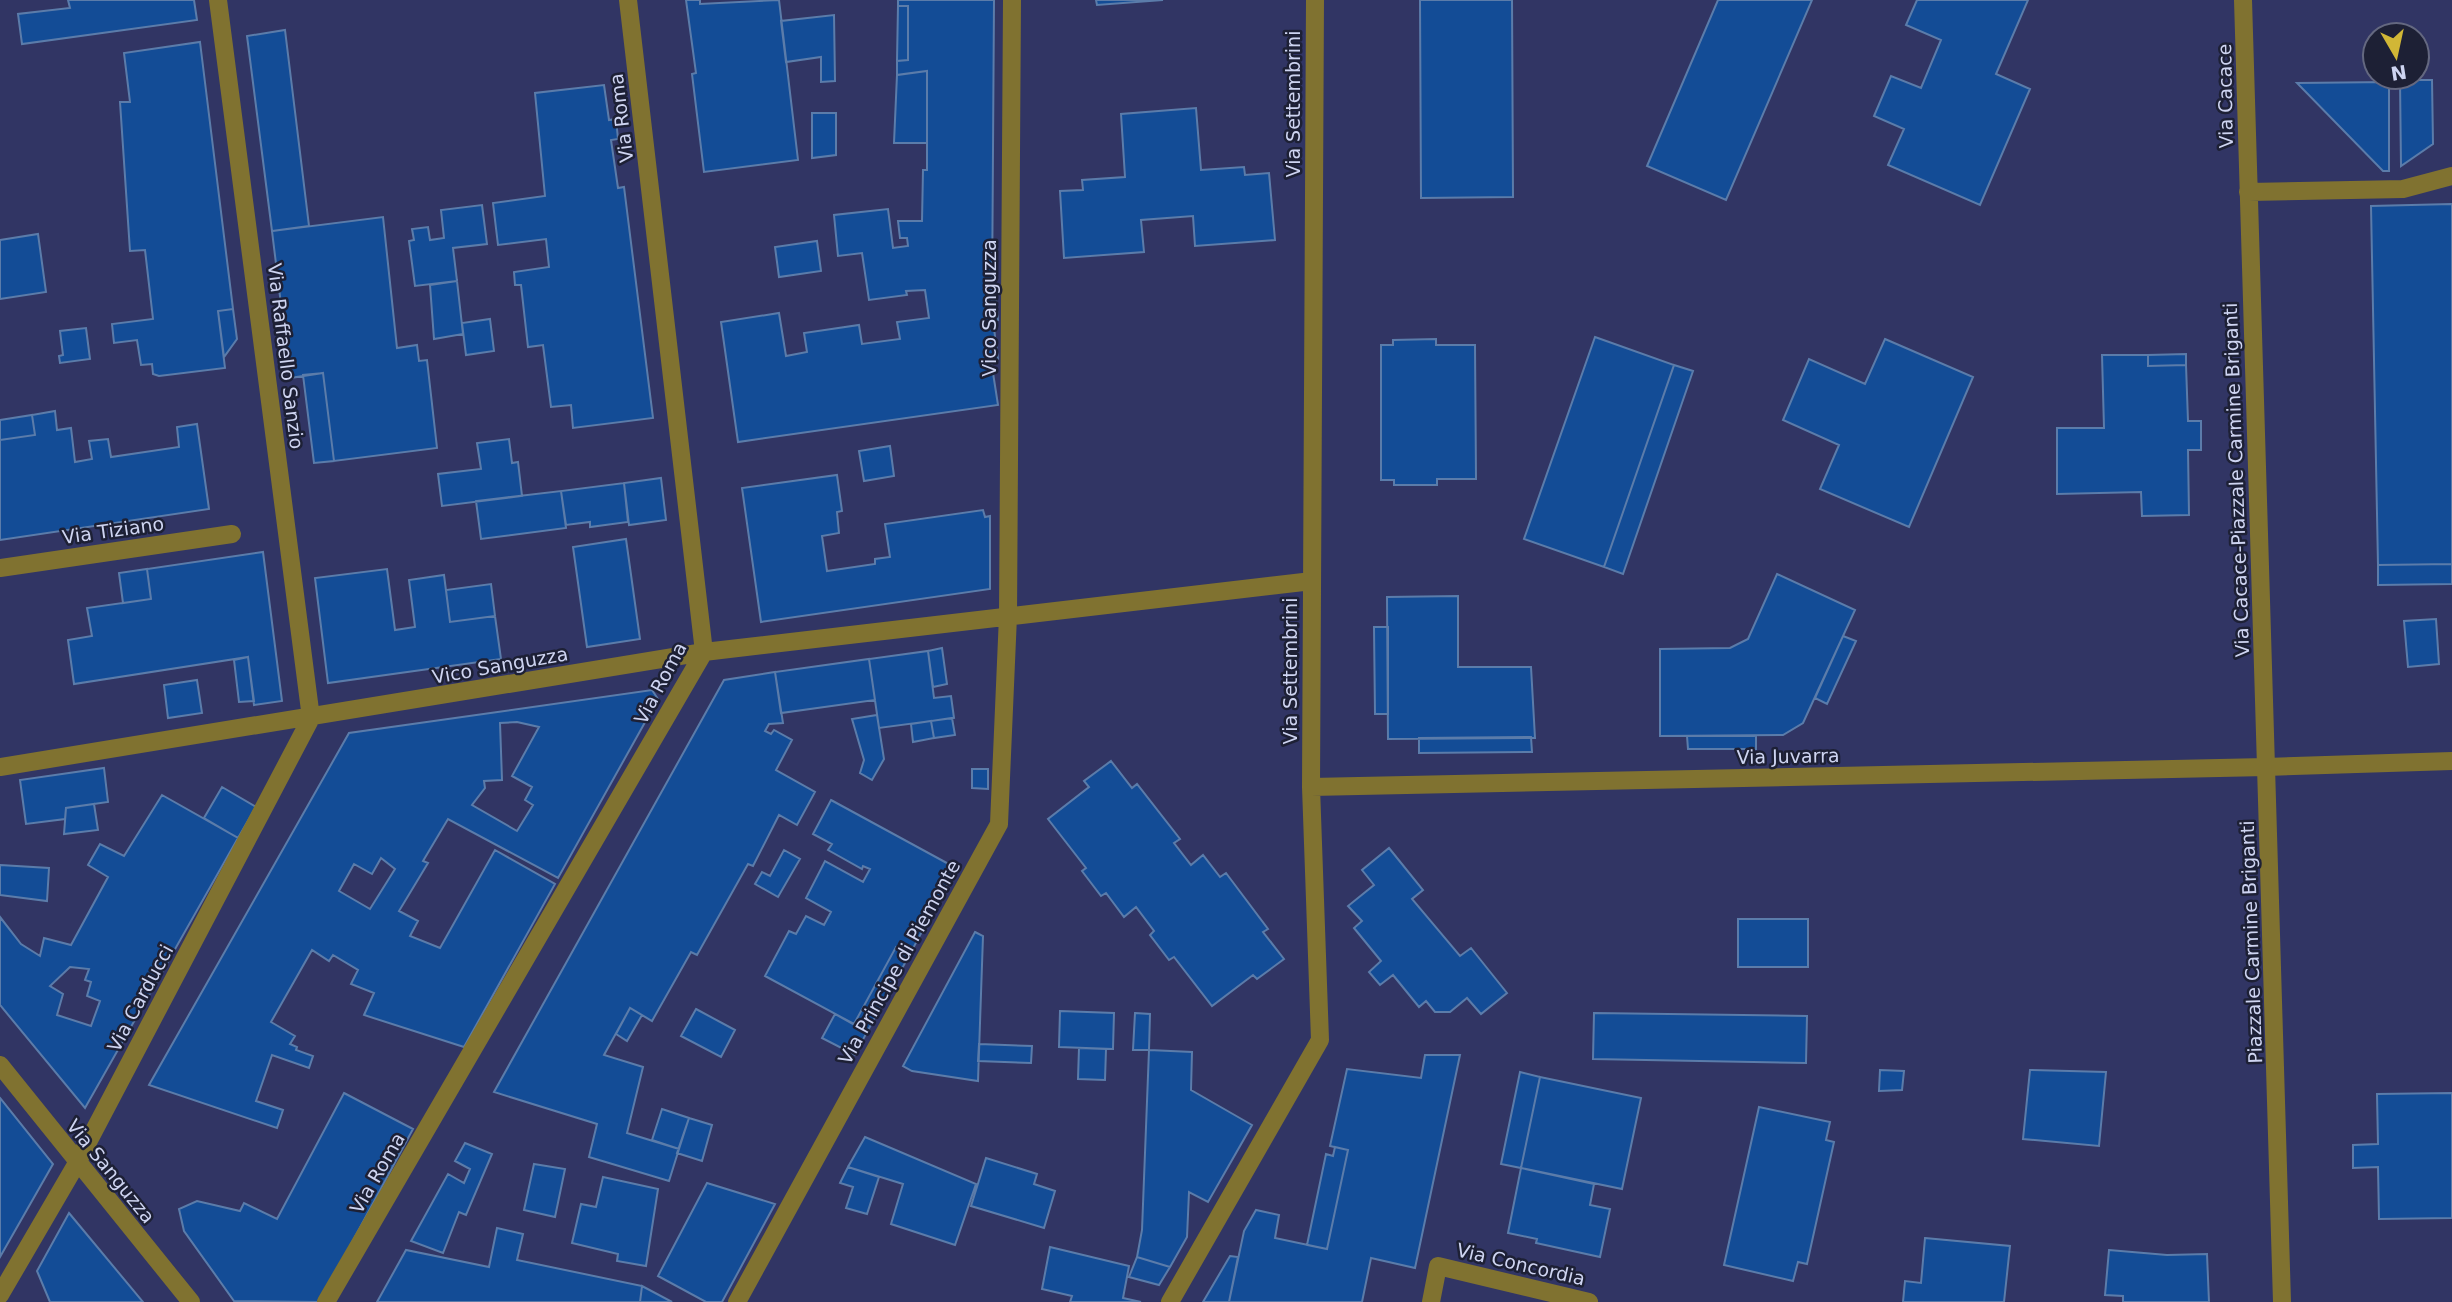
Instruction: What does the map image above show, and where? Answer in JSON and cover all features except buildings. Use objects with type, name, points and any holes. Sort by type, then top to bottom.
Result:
[{"type":"street","name":"Via Raffaello Sanzio","points":[[218,0],[312,718]]},
{"type":"street","name":"Via Roma","points":[[326,1302],[704,652],[628,0]]},
{"type":"street","name":"Vico Sanguzza","points":[[1009,616],[1012,0]]},
{"type":"street","name":"Via Settembrini","points":[[1170,1302],[1321,1040],[1311,787],[1315,0]]},
{"type":"street","name":"Via Cacace","points":[[2244,0],[2248,192]]},
{"type":"street","points":[[2248,192],[2403,189],[2452,176]]},
{"type":"street","name":"Via Cacace-Piazzale Carmine Briganti","points":[[2248,192],[2266,767]]},
{"type":"street","name":"Via Tiziano","points":[[0,568],[232,534]]},
{"type":"street","name":"Vico Sanguzza","points":[[0,767],[704,652],[1312,580]]},
{"type":"street","name":"Via Principe di Piemonte","points":[[737,1302],[999,824],[1009,616]]},
{"type":"street","name":"Via Carducci","points":[[0,1294],[77,1163],[312,718]]},
{"type":"street","points":[[2266,767],[2452,761]]},
{"type":"street","name":"Via Juvarra","points":[[1311,787],[2266,767]]},
{"type":"street","name":"Piazzale Carmine Briganti","points":[[2266,767],[2282,1302]]},
{"type":"street","name":"Via Sanguzza","points":[[0,1065],[191,1302]]},
{"type":"street","name":"Via Concordia","points":[[1430,1302],[1438,1266],[1589,1302]]}]
